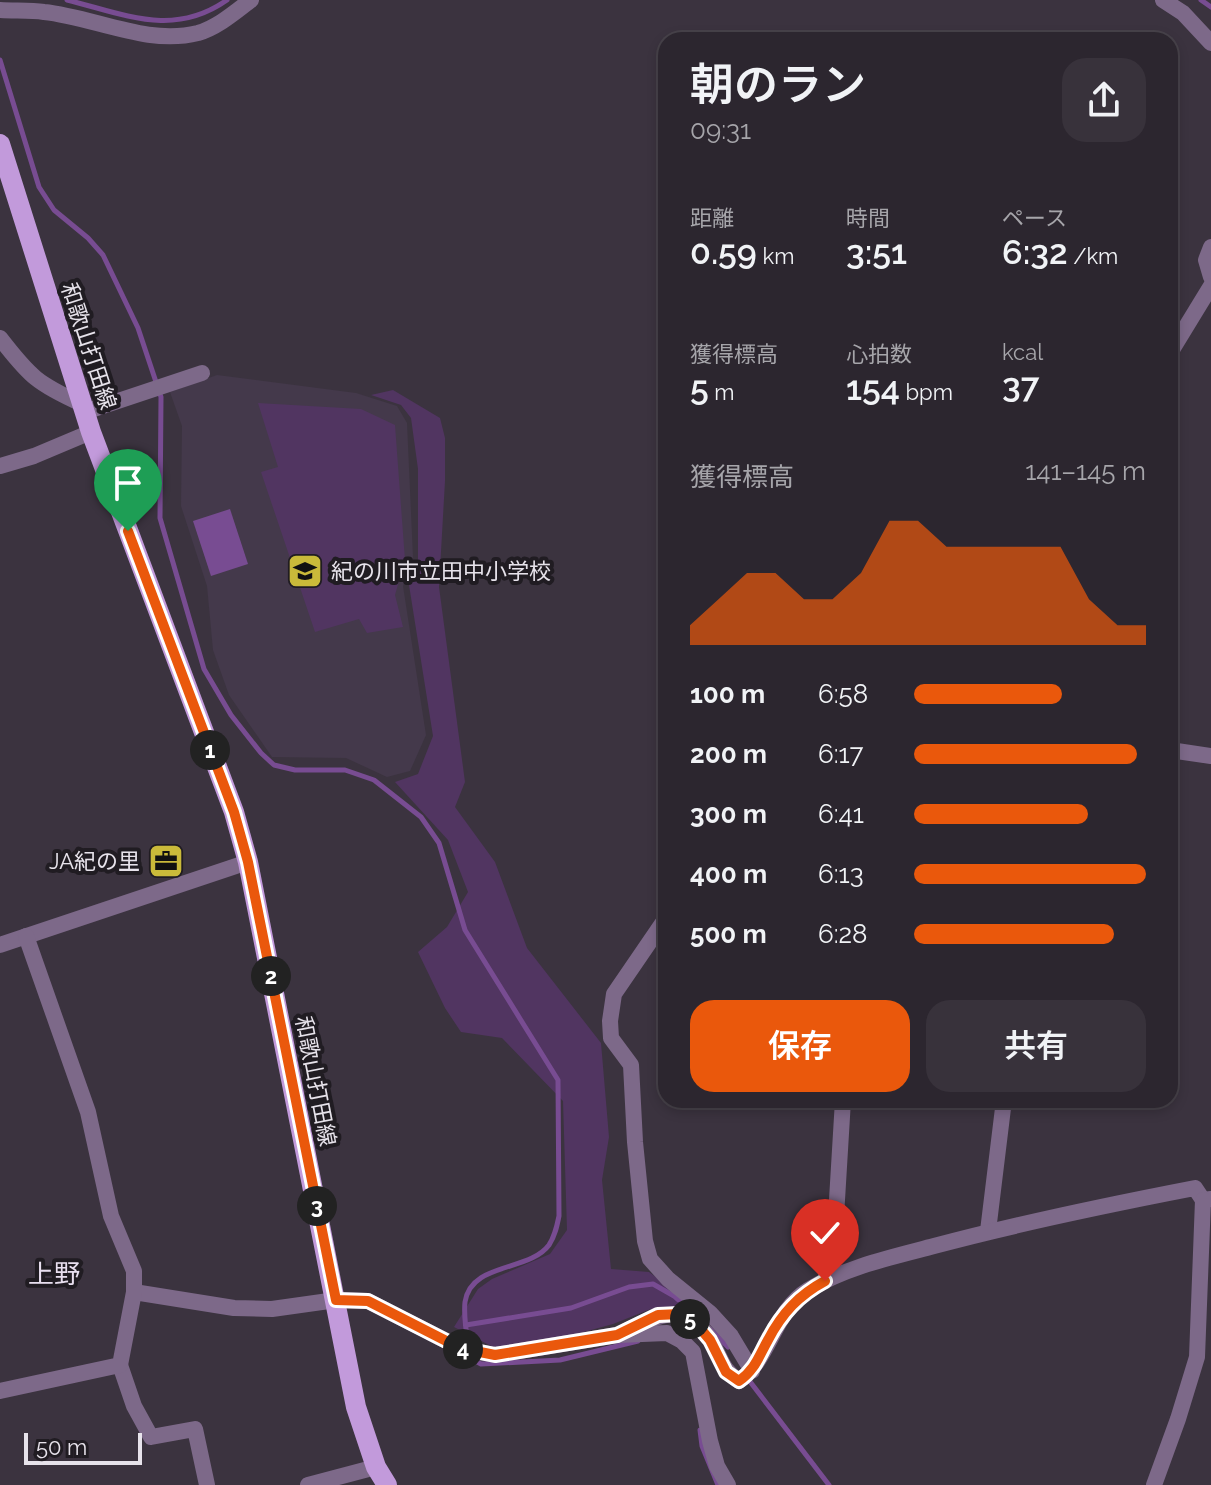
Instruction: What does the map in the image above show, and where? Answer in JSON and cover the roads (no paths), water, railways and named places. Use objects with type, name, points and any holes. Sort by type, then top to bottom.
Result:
[{"type":"main road","name":"和歌山打田線","points":[[0,144],[86,416],[234,812],[248,862],[356,1407],[376,1467],[387,1485]]},
{"type":"street","points":[[0,10],[46,6],[148,34],[174,36],[199,33],[223,21],[251,0]]},
{"type":"street","points":[[1163,0],[1183,13],[1211,43]]},
{"type":"street","points":[[1211,247],[1206,260],[1211,277]]},
{"type":"street","points":[[1178,340],[1211,286]]},
{"type":"street","points":[[0,338],[24,370],[86,416]]},
{"type":"street","points":[[0,466],[34,456],[86,416],[202,373]]},
{"type":"street","points":[[1178,751],[1211,756]]},
{"type":"street","points":[[0,945],[248,862]]},
{"type":"street","points":[[658,930],[614,994],[610,1021],[611,1038],[631,1065],[645,1241],[650,1259],[731,1336],[752,1371]]},
{"type":"street","points":[[26,936],[88,1112],[111,1216],[134,1271],[134,1292],[120,1365],[134,1406],[151,1437],[195,1429],[207,1485]]},
{"type":"street","points":[[825,1281],[835,1233],[843,1108]]},
{"type":"street","points":[[988,1231],[1003,1108]]},
{"type":"street","points":[[617,1335],[658,1315],[680,1314],[693,1320],[710,1340],[726,1372],[739,1381],[752,1371],[787,1310],[805,1292],[825,1281],[877,1261],[988,1231],[1195,1188],[1207,1199],[1197,1357],[1154,1485]]},
{"type":"street","points":[[134,1292],[234,1308],[272,1309],[336,1300],[368,1301],[460,1348],[495,1355],[617,1335],[667,1333],[693,1352],[710,1441],[717,1466],[728,1485]]},
{"type":"street","points":[[0,1391],[43,1379],[120,1365]]},
{"type":"street","points":[[308,1485],[376,1467]]},
{"type":"waterway","points":[[67,0],[148,20],[187,18],[227,0]]},
{"type":"waterway","points":[[1201,0],[1211,7]]},
{"type":"waterway","points":[[0,60],[39,187],[54,210],[103,255],[138,328],[161,397],[160,518],[204,669],[231,715],[274,765],[295,770],[345,770],[374,780],[421,817],[439,843],[465,930],[558,1080],[559,1216],[556,1231],[540,1254],[489,1274],[470,1289],[465,1302],[470,1358],[481,1364],[560,1360],[638,1341]]},
{"type":"waterway","points":[[466,1325],[571,1308],[629,1287],[653,1284],[674,1296],[694,1314]]},
{"type":"waterway","points":[[710,1329],[728,1347]]},
{"type":"waterway","points":[[748,1379],[829,1485]]},
{"type":"waterway","points":[[700,1430],[702,1446],[718,1485]]},
{"type":"place","name":"紀の川市立田中小学校","points":[[305,571]]},
{"type":"place","name":"JA紀の里","points":[[166,861]]},
{"type":"district","name":"上野","points":[[54,1274]]}]
